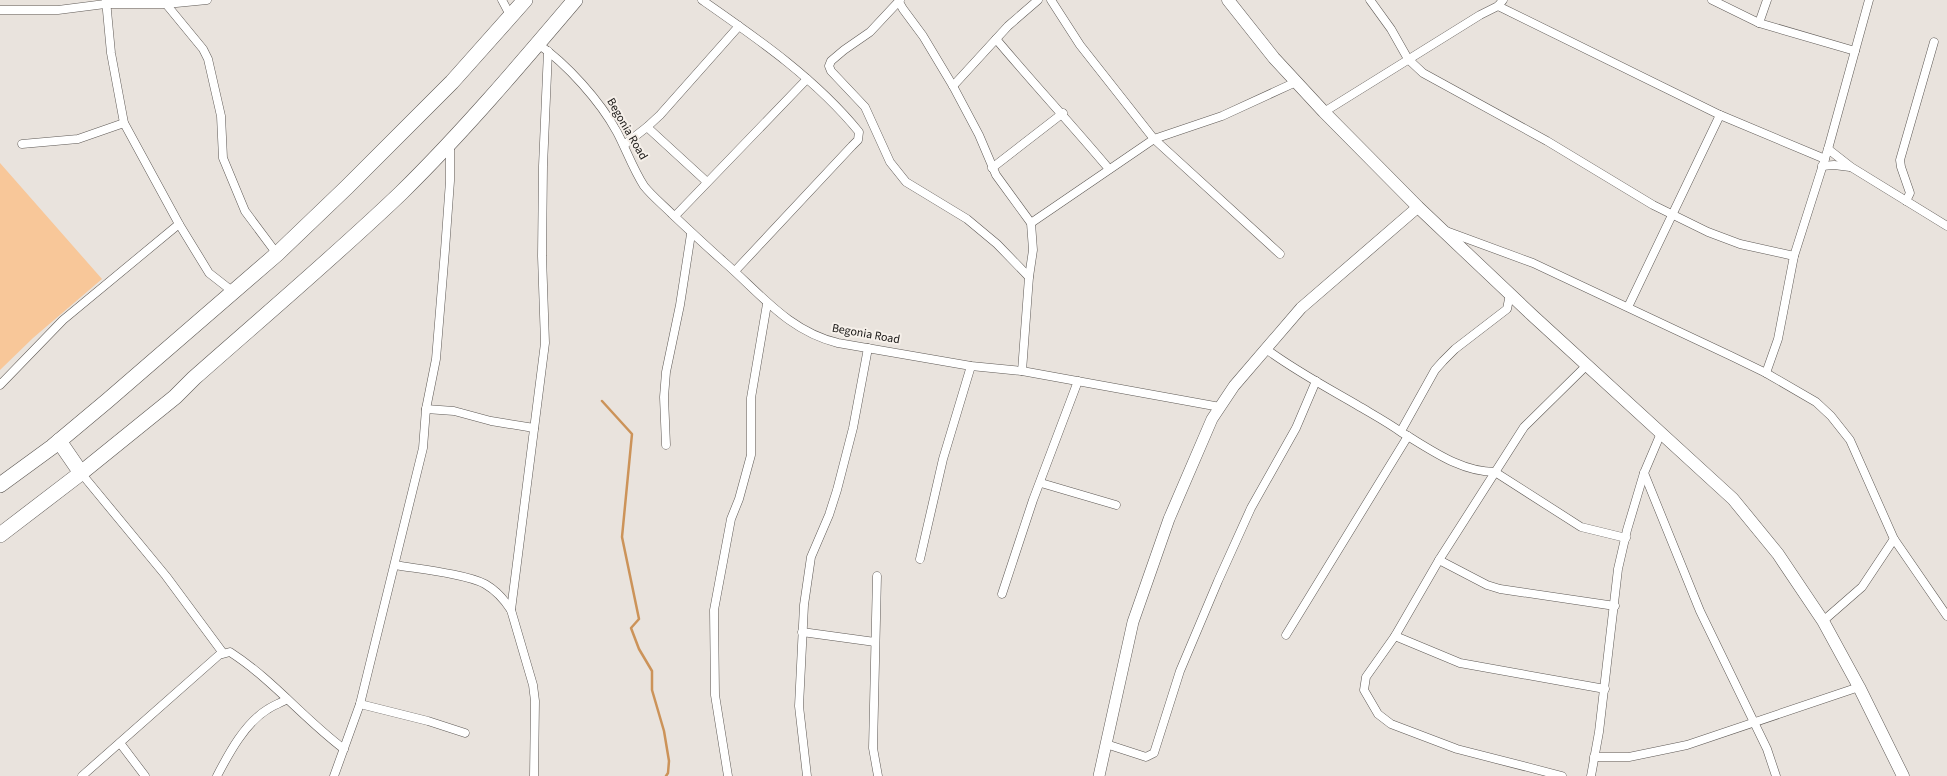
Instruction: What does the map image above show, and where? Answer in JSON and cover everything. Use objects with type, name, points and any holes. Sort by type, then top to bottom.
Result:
[{"type":"highway","points":[[0,485],[58,441],[170,347],[232,291],[277,254],[347,187],[452,82],[525,0]]},
{"type":"highway","points":[[0,535],[82,473],[175,397],[194,378],[313,274],[401,192],[543,48],[575,0]]},
{"type":"highway","points":[[58,441],[82,473]]},
{"type":"main road","points":[[1228,0],[1274,58],[1296,82],[1418,207],[1510,294],[1733,499],[1778,554],[1823,621],[1858,687],[1902,776]]},
{"type":"street","points":[[0,10],[58,10],[106,2],[166,4],[207,0]]},
{"type":"street","points":[[502,0],[511,17]]},
{"type":"street","points":[[702,0],[739,26],[807,79],[842,110],[859,132],[858,140],[735,271]]},
{"type":"street","points":[[953,86],[996,39],[1038,0]]},
{"type":"street","points":[[1051,0],[1080,46],[1154,139],[1280,254]]},
{"type":"street","points":[[1370,0],[1391,29],[1408,60],[1423,73],[1547,141],[1671,214],[1708,232],[1740,244],[1794,256]]},
{"type":"street","points":[[1712,0],[1759,23],[1855,51]]},
{"type":"street","points":[[1759,23],[1767,0]]},
{"type":"street","points":[[1766,373],[1778,339],[1794,256],[1824,163],[1869,0]]},
{"type":"street","points":[[900,1],[902,9],[923,36],[953,86],[979,135],[992,168],[1030,223],[1033,250],[1029,277],[1022,371]]},
{"type":"street","points":[[900,1],[870,32],[831,61],[829,66],[830,71],[865,107],[890,162],[906,182],[968,219],[997,244],[1029,277]]},
{"type":"street","points":[[106,2],[111,54],[124,123],[179,224],[209,273],[232,291]]},
{"type":"street","points":[[1324,112],[1500,3],[1720,116],[1824,163],[1851,167]]},
{"type":"street","points":[[166,4],[203,49],[208,59],[222,116],[223,158],[246,211],[277,254]]},
{"type":"street","points":[[624,145],[647,127],[739,26]]},
{"type":"street","points":[[996,39],[1027,76],[1063,113],[1109,168]]},
{"type":"street","points":[[1906,201],[1910,193],[1900,160],[1934,42]]},
{"type":"street","points":[[511,610],[545,343],[542,256],[543,48]]},
{"type":"street","name":"Begonia Road","points":[[543,48],[598,101],[624,145],[644,186],[691,234],[735,271],[767,304],[787,319],[823,339],[971,366],[1022,371],[1220,407]]},
{"type":"street","points":[[675,216],[807,79]]},
{"type":"street","points":[[1030,223],[1109,168],[1154,139],[1222,116],[1296,82]]},
{"type":"street","points":[[992,168],[1063,113]]},
{"type":"street","points":[[1628,306],[1671,214],[1720,116]]},
{"type":"street","points":[[22,144],[78,139],[124,123]]},
{"type":"street","points":[[647,127],[707,182]]},
{"type":"street","points":[[334,776],[360,704],[423,448],[426,408],[436,359],[450,182],[450,142]]},
{"type":"street","points":[[1828,149],[1851,167],[1947,226]]},
{"type":"street","points":[[1099,776],[1133,622],[1169,519],[1212,419],[1234,386],[1301,308],[1418,207]]},
{"type":"street","points":[[0,385],[63,320],[179,224]]},
{"type":"street","points":[[1443,230],[1533,263],[1628,306],[1766,373],[1816,402],[1831,416],[1850,440],[1894,539],[1947,616]]},
{"type":"street","points":[[666,445],[664,397],[666,372],[680,305],[691,234]]},
{"type":"street","points":[[1401,432],[1435,370],[1455,349],[1507,310],[1510,294]]},
{"type":"street","points":[[728,776],[715,695],[714,610],[731,519],[739,499],[751,455],[751,398],[767,304]]},
{"type":"street","points":[[807,776],[799,706],[804,605],[811,557],[829,515],[837,490],[853,428],[868,348]]},
{"type":"street","points":[[1266,349],[1291,368],[1316,381],[1439,455],[1473,470],[1495,472],[1581,527],[1626,538]]},
{"type":"street","points":[[1562,776],[1457,749],[1384,720],[1378,714],[1364,690],[1364,684],[1366,677],[1395,636],[1439,560],[1524,427],[1587,365]]},
{"type":"street","points":[[920,558],[943,459],[971,366]]},
{"type":"street","points":[[1002,594],[1033,500],[1078,381]]},
{"type":"street","points":[[1106,744],[1146,757],[1154,753],[1180,671],[1218,581],[1251,508],[1296,428],[1316,381]]},
{"type":"street","points":[[426,408],[454,411],[491,421],[534,428]]},
{"type":"street","points":[[1591,776],[1605,689],[1618,569],[1644,473],[1661,433]]},
{"type":"street","points":[[1286,635],[1408,436]]},
{"type":"street","points":[[82,473],[166,576],[223,653]]},
{"type":"street","points":[[1644,473],[1700,611],[1766,749],[1776,776]]},
{"type":"street","points":[[1041,482],[1116,504]]},
{"type":"street","points":[[1823,621],[1862,587],[1894,539]]},
{"type":"street","points":[[1439,560],[1487,585],[1500,589],[1615,606]]},
{"type":"street","points":[[395,565],[458,576],[484,584],[504,599],[511,610],[533,686],[535,701],[534,776]]},
{"type":"street","points":[[877,576],[873,748],[878,776]]},
{"type":"street","points":[[802,632],[875,642]]},
{"type":"street","points":[[1395,636],[1460,663],[1605,689]]},
{"type":"street","points":[[82,776],[219,655],[230,652],[252,666],[320,731],[344,749]]},
{"type":"street","points":[[1594,757],[1629,757],[1650,754],[1687,745],[1754,724],[1858,687]]},
{"type":"street","points":[[217,776],[237,743],[255,719],[267,709],[287,699]]},
{"type":"street","points":[[360,704],[428,721],[465,733]]},
{"type":"street","points":[[120,743],[145,776]]},
{"type":"shaded area","points":[[0,163],[102,279],[33,338],[0,370]]},
{"type":"waterway","points":[[602,401],[632,434],[622,537],[639,619],[631,628],[639,649],[652,671],[652,690],[664,731],[669,761],[668,773],[666,776]]}]
